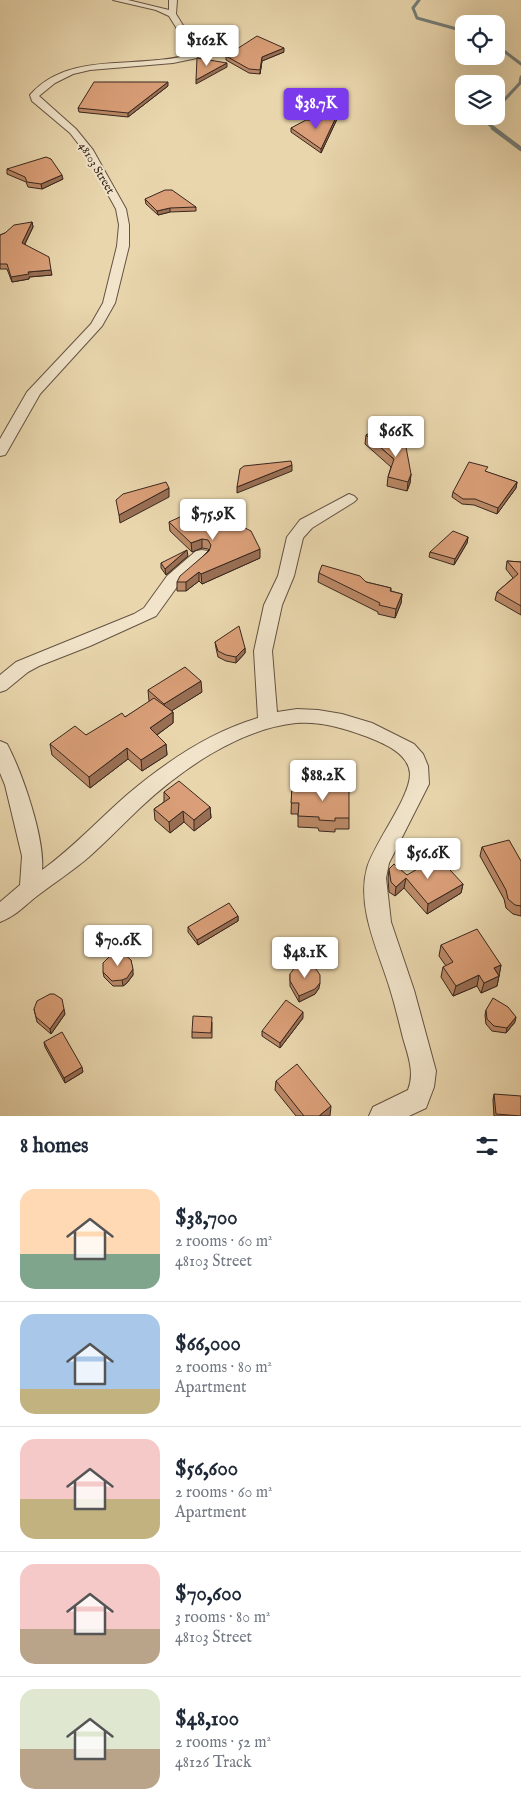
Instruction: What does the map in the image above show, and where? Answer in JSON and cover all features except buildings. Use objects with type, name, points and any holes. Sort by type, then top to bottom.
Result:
[{"type":"street","points":[[117,0],[158,8],[172,14],[173,0]]},
{"type":"street","name":"48103 Street","points":[[0,452],[34,392],[96,326],[109,303],[123,246],[124,225],[122,210],[88,150],[73,130],[35,99],[34,95],[56,77],[77,69],[194,56],[196,53],[172,14]]},
{"type":"street","points":[[268,721],[263,651],[273,605],[286,576],[295,537],[306,524],[349,499]]},
{"type":"street","points":[[0,685],[22,667],[33,661],[84,642],[150,612],[174,580],[202,555]]},
{"type":"street","points":[[0,912],[9,908],[30,889],[59,871],[136,800],[190,759],[246,728],[268,721],[298,716],[323,718],[372,730],[403,745],[416,757],[421,770],[418,784],[379,863],[375,878],[376,899],[380,922],[402,990],[424,1071],[422,1087],[417,1098],[382,1116]]},
{"type":"street","points":[[0,749],[15,784],[33,856],[30,889]]},
{"type":"waterway","points":[[419,0],[413,8],[417,18],[455,29]]},
{"type":"waterway","points":[[505,52],[521,64]]},
{"type":"waterway","points":[[505,99],[520,83],[521,77]]},
{"type":"waterway","points":[[490,125],[495,129]]},
{"type":"waterway","points":[[493,128],[521,149]]}]
